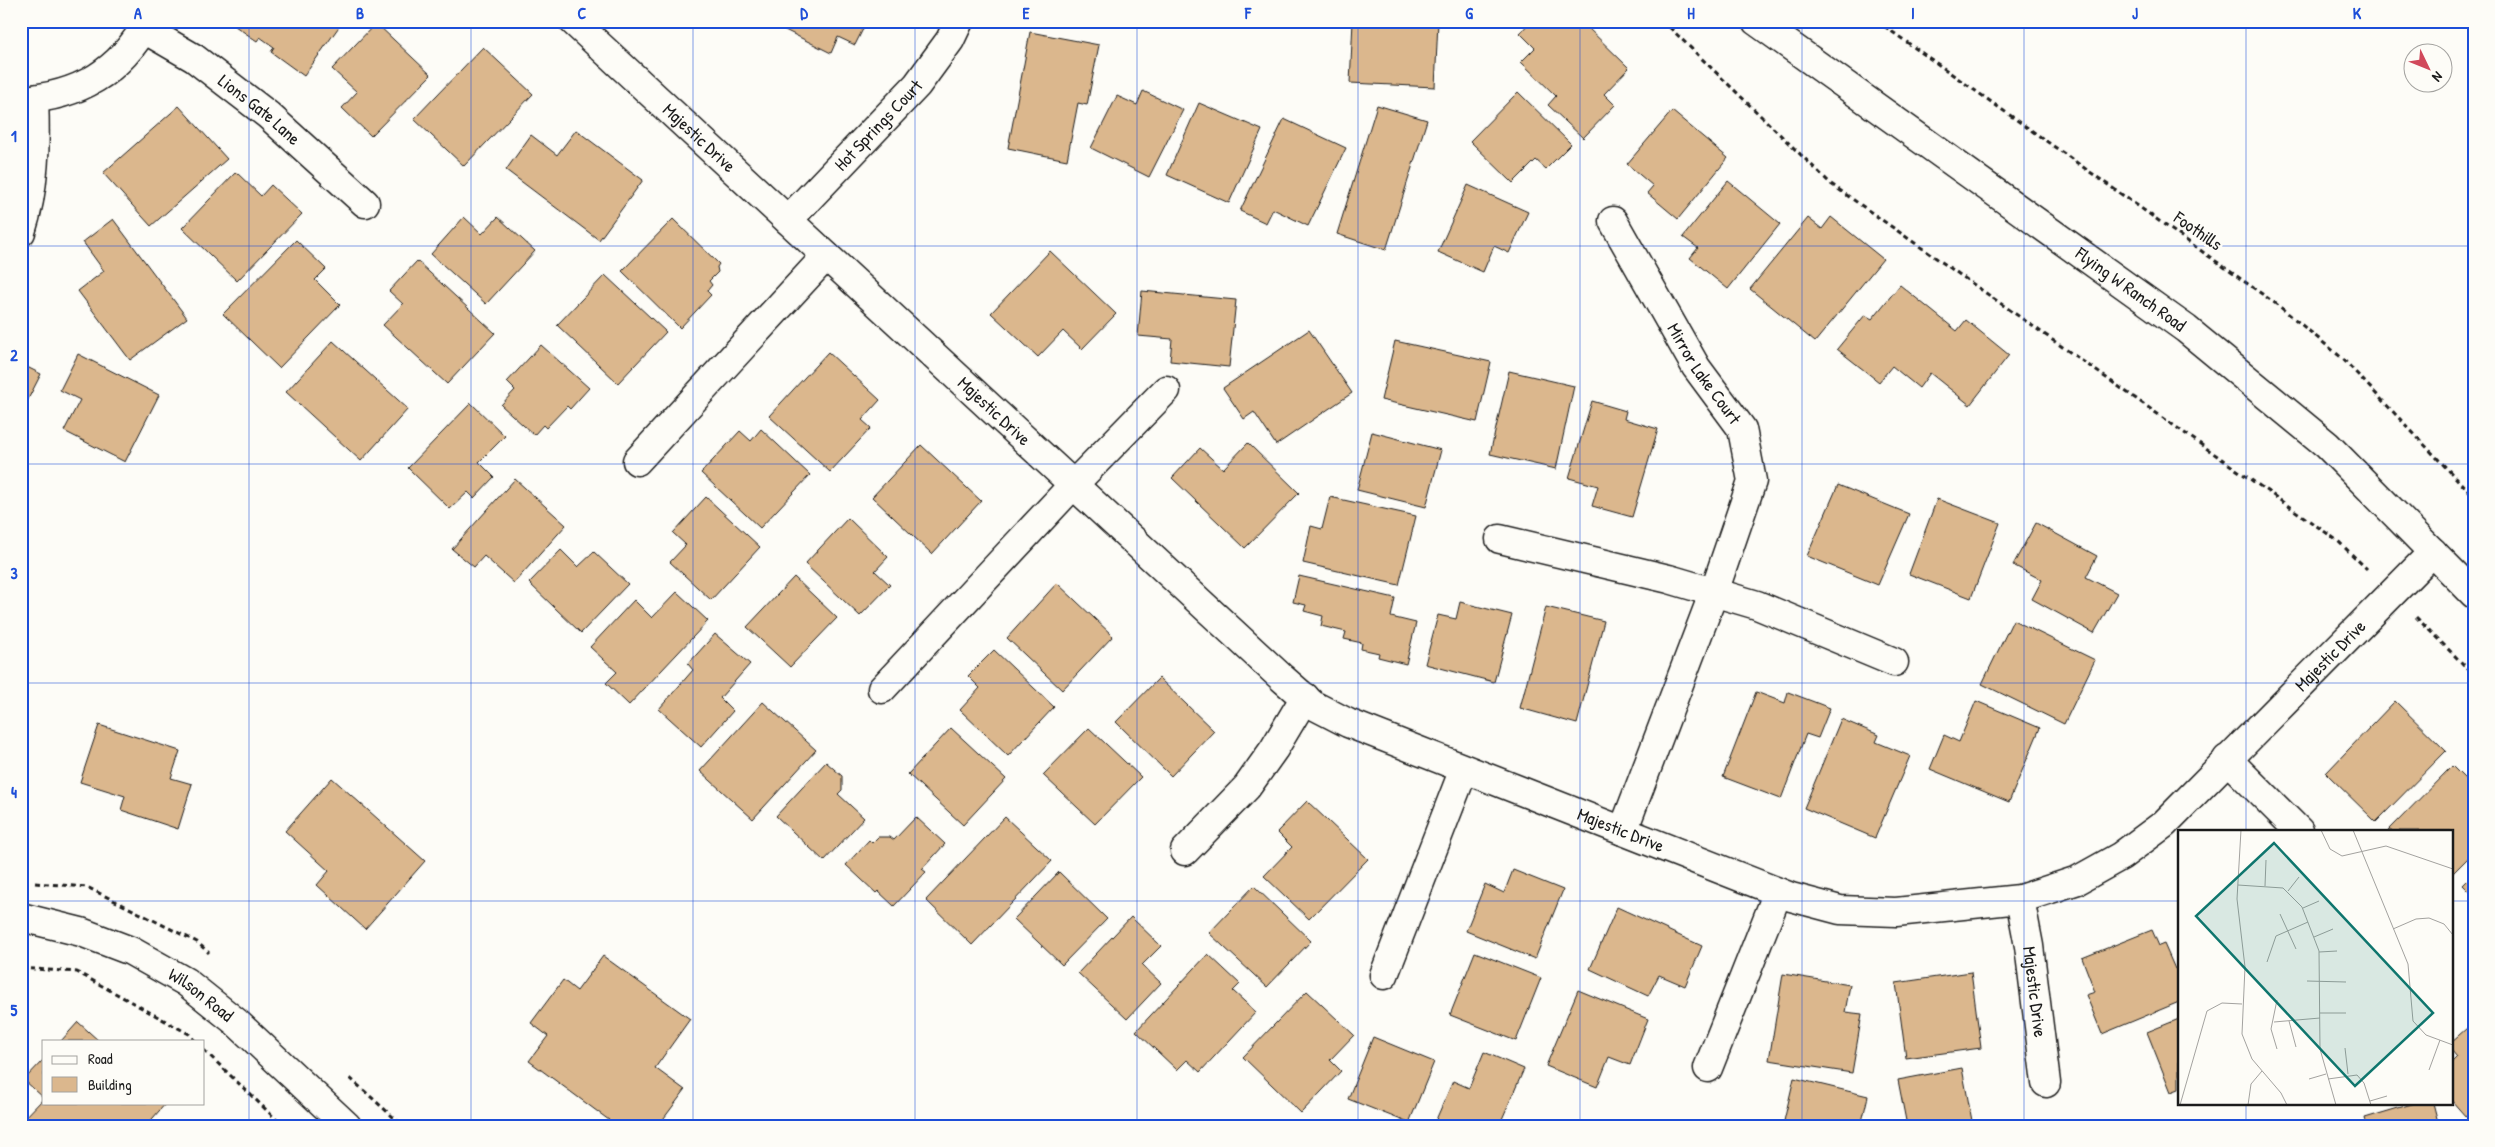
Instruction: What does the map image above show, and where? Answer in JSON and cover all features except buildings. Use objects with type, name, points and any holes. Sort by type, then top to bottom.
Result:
[{"type":"street","name":"Majestic Drive","points":[[574,21],[1073,485],[1313,705],[1348,724],[1778,892],[1840,910],[1896,912],[2020,899],[2078,880],[2121,856],[2164,824],[2433,552]]},
{"type":"street","name":"Hot Springs Court","points":[[788,220],[917,85],[950,40],[959,21]]},
{"type":"street","name":"Flying W Ranch Road","points":[[1756,21],[2186,329],[2327,445],[2474,594]]},
{"type":"street","name":"Lions Gate Lane","points":[[21,232],[30,207],[36,136],[28,99],[68,92],[102,76],[123,59],[146,25],[194,58],[268,115],[365,203]]},
{"type":"street","name":"Mirror Lake Court","points":[[1613,221],[1696,367],[1742,429],[1752,481],[1714,592],[1623,831]]},
{"type":"street","points":[[637,462],[826,256]]},
{"type":"street","points":[[882,689],[1073,485],[1166,390]]},
{"type":"street","points":[[1500,539],[1714,592],[1757,605],[1894,662]]},
{"type":"street","points":[[1185,851],[1247,787],[1274,749],[1305,697]]},
{"type":"street","points":[[2227,759],[2298,830]]},
{"type":"street","points":[[1384,974],[1464,769]]},
{"type":"street","points":[[1708,1068],[1778,892]]},
{"type":"street","name":"Majestic Drive","points":[[2020,899],[2029,946],[2046,1083]]},
{"type":"street","name":"Wilson Road","points":[[21,917],[81,932],[132,951],[186,982],[236,1022],[348,1126]]},
{"type":"path","points":[[1663,21],[1831,184],[2338,541],[2474,675]]},
{"type":"path","name":"Foothills","points":[[1877,21],[2279,306],[2342,358],[2474,497]]},
{"type":"path","points":[[21,968],[77,972],[189,1034],[194,1040]]},
{"type":"path","points":[[205,1051],[283,1126]]}]
